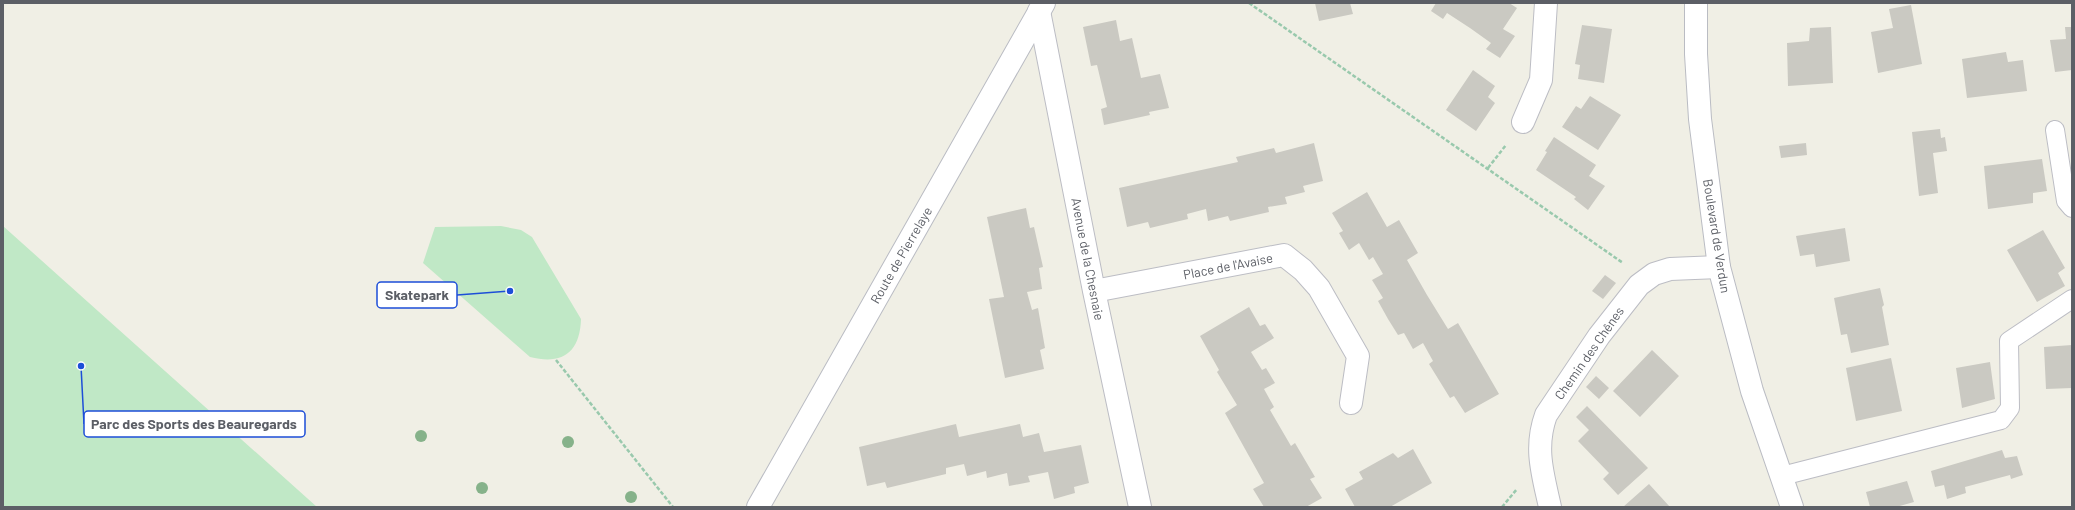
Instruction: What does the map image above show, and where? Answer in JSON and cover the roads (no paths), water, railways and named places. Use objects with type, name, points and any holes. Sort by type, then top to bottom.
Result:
[{"type":"street","points":[[1523,122],[1541,80],[1546,3]]},
{"type":"street","name":"Boulevard de Verdun","points":[[1696,3],[1696,54],[1700,119],[1719,267],[1752,391],[1792,507]]},
{"type":"street","name":"Avenue de la Chesnaie","points":[[1041,7],[1094,291],[1140,507]]},
{"type":"street","name":"Route de Pierrelaye","points":[[758,507],[1041,7]]},
{"type":"street","name":"Place de l'Avaise","points":[[1094,291],[1284,255],[1303,270],[1319,288],[1358,356],[1351,403]]},
{"type":"street","name":"Chemin des Chênes","points":[[1550,507],[1539,449],[1540,430],[1546,415],[1600,336],[1639,285],[1654,274],[1670,269],[1719,267]]},
{"type":"lane","points":[[2055,130],[2066,201],[2072,208]]},
{"type":"lane","points":[[1782,476],[2001,420],[2010,408],[2009,341],[2072,299]]},
{"type":"place","name":"Skatepark","points":[[510,291]]},
{"type":"place","name":"Parc des Sports des Beauregards","points":[[81,366]]}]
